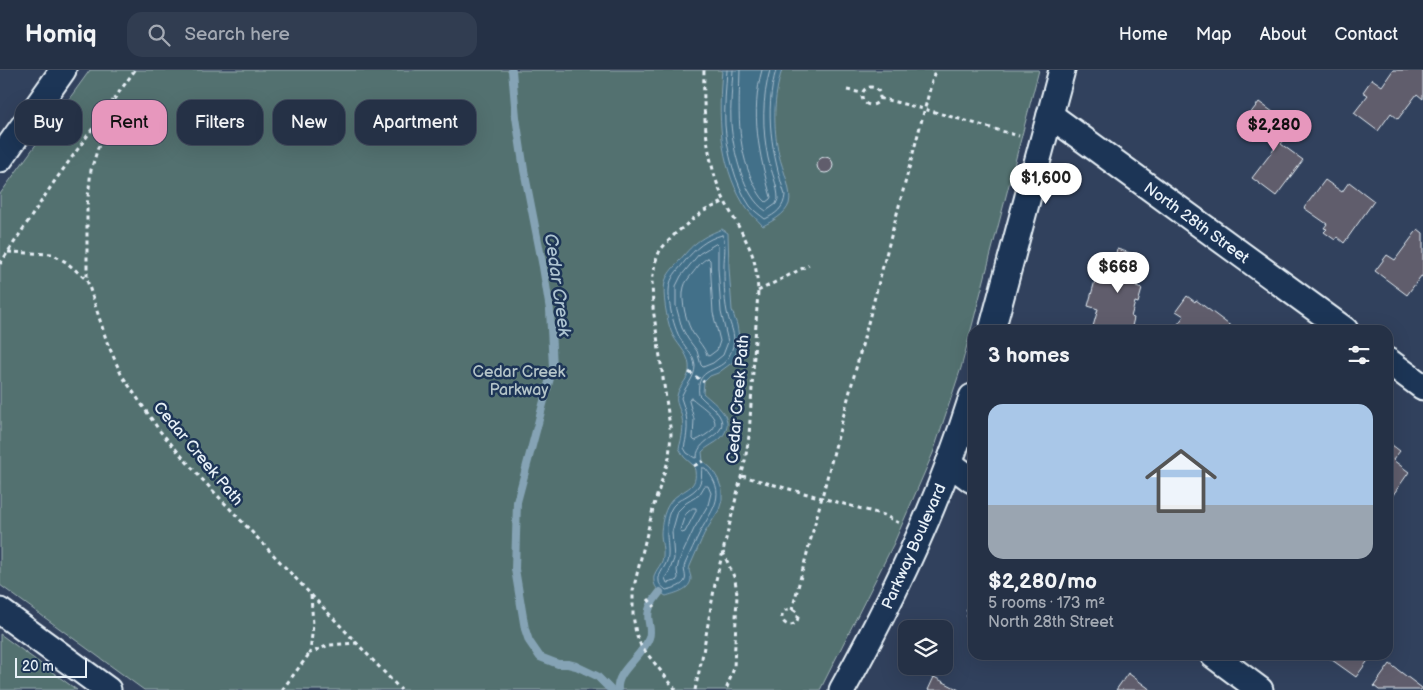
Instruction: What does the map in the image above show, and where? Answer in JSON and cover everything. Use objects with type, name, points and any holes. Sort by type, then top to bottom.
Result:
[{"type":"street","points":[[0,159],[63,70]]},
{"type":"street","points":[[993,325],[1062,70]]},
{"type":"street","name":"North 28th Street","points":[[1050,115],[1338,325]]},
{"type":"street","points":[[1393,365],[1423,387]]},
{"type":"street","name":"Parkway Boulevard","points":[[842,690],[864,651],[910,559],[949,463],[968,408]]},
{"type":"street","points":[[949,463],[968,477]]},
{"type":"street","points":[[0,611],[108,690]]},
{"type":"street","points":[[1220,660],[1260,690]]},
{"type":"path","name":"Cedar Creek Path","points":[[113,100],[135,70]]},
{"type":"path","name":"Cedar Creek Path","points":[[695,690],[723,551],[746,461],[758,291],[756,270],[751,250],[716,182],[703,106],[704,70]]},
{"type":"path","points":[[792,610],[935,70]]},
{"type":"path","points":[[867,87],[873,87],[879,92],[879,98],[876,103],[867,104],[862,100],[862,93],[867,87]]},
{"type":"path","points":[[847,90],[862,93]]},
{"type":"path","points":[[879,98],[1019,136]]},
{"type":"path","name":"Cedar Creek Path","points":[[0,264],[54,182],[92,129]]},
{"type":"path","name":"Cedar Creek Path","points":[[99,145],[91,170],[87,206],[87,280],[107,342],[121,374],[160,430],[199,476],[401,690]]},
{"type":"path","points":[[676,690],[641,646],[636,634],[633,615],[633,591],[654,505],[669,458],[671,434],[653,308],[652,281],[655,263],[660,250],[675,234],[704,211],[725,201]]},
{"type":"path","points":[[7,252],[52,254],[66,262],[87,280]]},
{"type":"path","points":[[758,291],[809,265]]},
{"type":"path","points":[[689,372],[704,382]]},
{"type":"path","points":[[694,466],[703,461]]},
{"type":"path","points":[[742,476],[884,515],[900,524]]},
{"type":"path","points":[[723,551],[735,579],[737,594],[734,668],[726,690]]},
{"type":"path","points":[[282,690],[310,652],[313,625],[311,595]]},
{"type":"path","points":[[648,599],[655,607]]},
{"type":"path","points":[[792,610],[797,613],[798,620],[789,626],[784,623],[782,616],[785,611],[792,610]]},
{"type":"path","points":[[310,652],[329,645],[357,643]]},
{"type":"green space","name":"Cedar Creek Parkway","points":[[90,70],[1039,70],[972,325],[968,325],[968,341],[961,368],[933,453],[894,543],[820,690],[144,690],[0,585],[0,194],[36,145],[82,145],[82,100],[68,100]]},
{"type":"green space","points":[[0,634],[77,690],[0,690]]},
{"type":"water","points":[[722,70],[782,70],[777,91],[775,123],[779,155],[790,199],[785,211],[763,226],[745,206],[729,172],[722,138],[720,104]]},
{"type":"water","points":[[722,229],[728,233],[732,310],[740,343],[733,362],[718,373],[710,376],[704,382],[703,393],[723,413],[727,425],[726,431],[721,438],[702,452],[703,461],[712,469],[718,479],[722,490],[722,500],[719,510],[704,534],[690,566],[690,582],[682,590],[666,596],[657,588],[654,578],[663,557],[661,534],[663,518],[669,504],[695,481],[695,474],[694,466],[684,457],[679,448],[683,425],[677,398],[678,392],[687,378],[689,365],[669,326],[664,287],[670,272],[690,248],[706,236]]},
{"type":"building","points":[[1393,70],[1423,70],[1423,99],[1417,94],[1398,119],[1391,113],[1378,131],[1354,113],[1368,95],[1363,92],[1372,79],[1382,86]]},
{"type":"building","points":[[1259,102],[1277,115],[1272,121],[1289,134],[1281,144],[1303,160],[1276,196],[1252,178],[1278,144],[1246,119]]},
{"type":"building","points":[[822,157],[828,157],[833,162],[831,171],[822,173],[817,168],[817,162]]},
{"type":"building","points":[[1325,180],[1342,192],[1349,182],[1374,201],[1344,243],[1337,237],[1335,240],[1324,232],[1327,229],[1324,228],[1327,224],[1304,208]]},
{"type":"building","points":[[1418,229],[1423,233],[1423,277],[1421,276],[1407,295],[1375,271],[1387,255],[1395,260]]},
{"type":"building","points":[[1117,249],[1144,257],[1136,287],[1142,289],[1138,303],[1135,302],[1131,317],[1134,318],[1132,325],[1093,325],[1098,309],[1088,306],[1096,277],[1109,281]]},
{"type":"building","points":[[1187,296],[1195,302],[1196,300],[1229,325],[1179,325],[1178,324],[1184,316],[1176,311]]},
{"type":"building","points":[[1393,446],[1400,451],[1393,460]]},
{"type":"building","points":[[1393,460],[1409,472],[1393,495]]},
{"type":"building","points":[[1332,660],[1368,660],[1356,677]]},
{"type":"building","points":[[1390,664],[1422,688],[1421,690],[1379,690],[1374,686]]},
{"type":"building","points":[[1128,673],[1151,690],[1116,690]]},
{"type":"building","points":[[934,677],[959,690],[928,690]]},
{"type":"waterway","name":"Cedar Creek","points":[[512,70],[516,117],[524,170],[550,310],[553,367],[517,502],[515,569],[525,629],[529,641],[540,657],[558,664],[576,666],[597,676],[611,690]]},
{"type":"waterway","points":[[618,690],[618,683],[625,670],[646,645],[650,632],[649,610],[660,592]]}]
